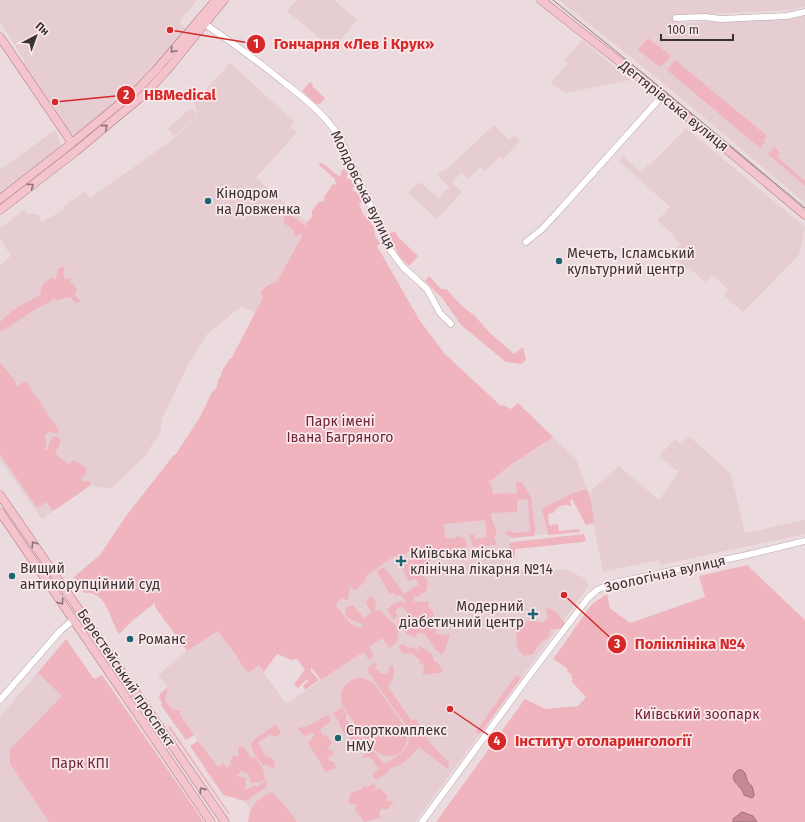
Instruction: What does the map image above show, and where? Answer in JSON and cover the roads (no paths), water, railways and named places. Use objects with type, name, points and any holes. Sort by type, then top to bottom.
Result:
[{"type":"main road","points":[[0,199],[128,98],[148,79],[216,0]]},
{"type":"main road","points":[[0,210],[75,152],[146,93],[168,69],[224,0]]},
{"type":"main road","name":"Дегтярівська вулиця","points":[[541,0],[662,96],[805,215]]},
{"type":"main road","points":[[0,37],[72,143]]},
{"type":"main road","name":"Берестейський проспект","points":[[0,495],[224,822]]},
{"type":"main road","name":"Берестейський проспект","points":[[0,512],[212,822]]},
{"type":"street","points":[[676,18],[705,17],[721,19],[787,16],[805,12]]},
{"type":"street","name":"Молдовська вулиця","points":[[205,24],[276,76],[318,111],[331,125],[340,138],[391,251],[403,267],[427,289],[440,313],[451,324]]},
{"type":"street","points":[[526,242],[541,230],[662,96]]},
{"type":"street","name":"Зоологічна вулиця","points":[[422,822],[529,676],[585,602],[597,590],[614,583],[747,555],[805,541]]},
{"type":"street","points":[[0,700],[60,631],[73,620]]},
{"type":"tram line","points":[[553,0],[805,208]]},
{"type":"place","name":"Гончарня «Лев і Крук»","points":[[170,30]]},
{"type":"place","name":"HBMedical","points":[[55,102]]},
{"type":"place","name":"Кінодром на Довженка","points":[[208,201]]},
{"type":"place","name":"Мечеть, Ісламський культурний центр","points":[[559,261]]},
{"type":"place","name":"Київська міська клінічна лікарня №14","points":[[401,561]]},
{"type":"place","name":"Вищий антикорупційний суд","points":[[12,576]]},
{"type":"place","name":"Поліклініка №4","points":[[564,595]]},
{"type":"place","name":"Модерний діабетичний центр","points":[[533,614]]},
{"type":"place","name":"Романс","points":[[130,639]]},
{"type":"place","name":"Інститут отоларингології","points":[[450,709]]},
{"type":"place","name":"Спорткомплекс НМУ","points":[[338,738]]},
{"type":"park label","name":"Парк імені Івана Багряного","points":[[340,430]]},
{"type":"park label","name":"Київський зоопарк","points":[[697,714]]},
{"type":"park label","name":"Парк КПІ","points":[[80,763]]}]
